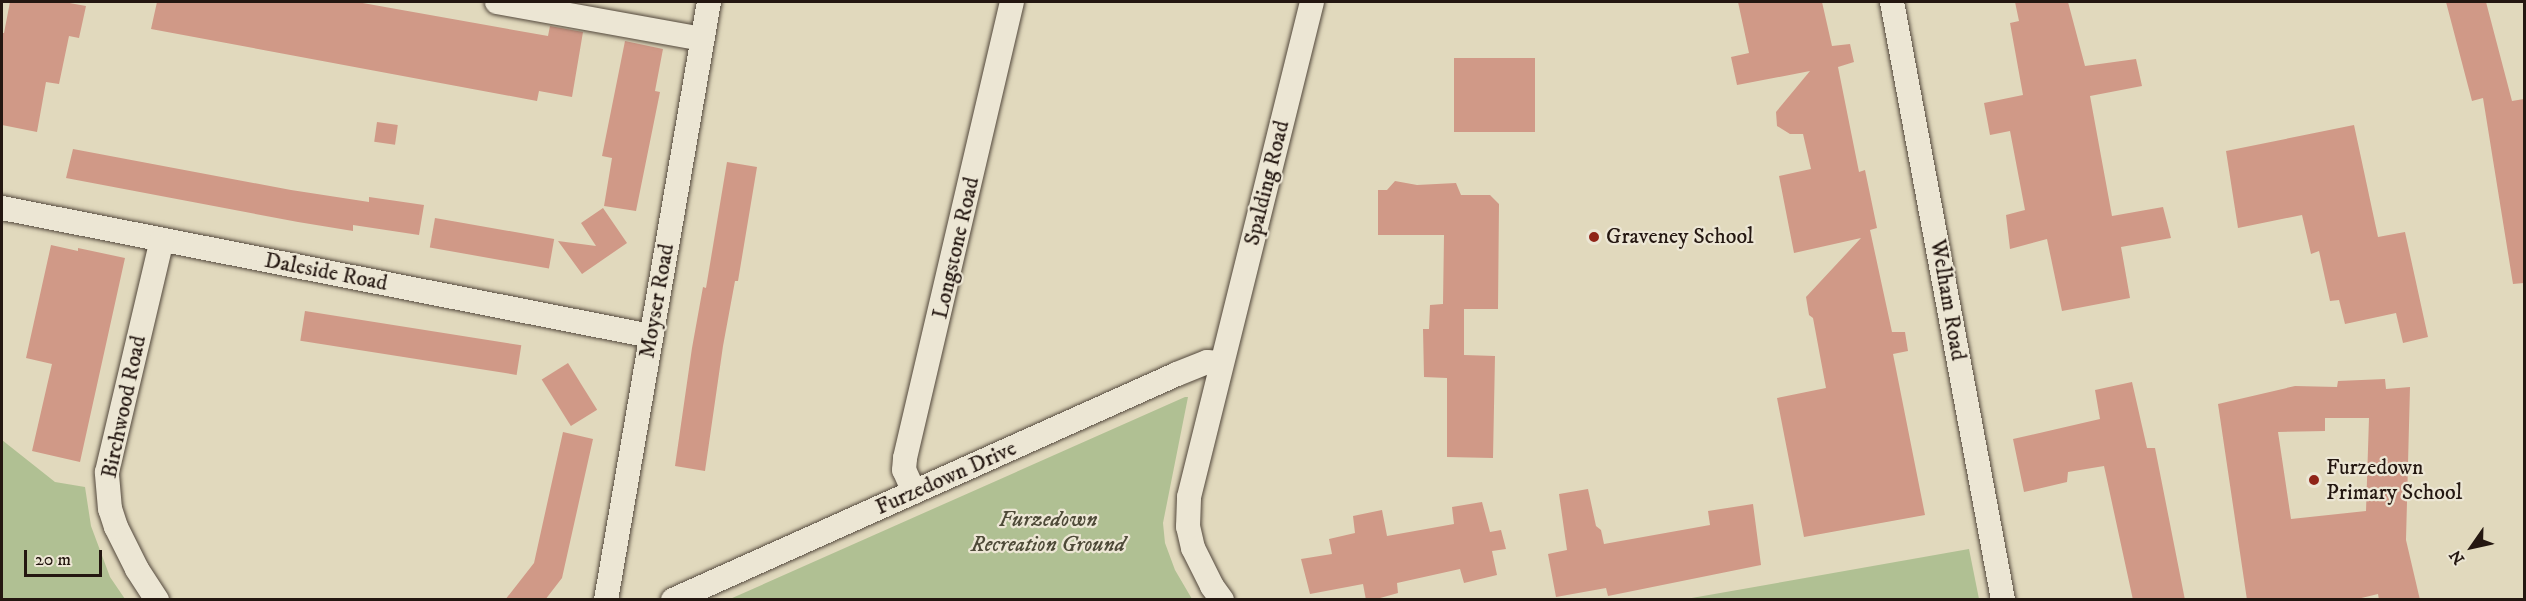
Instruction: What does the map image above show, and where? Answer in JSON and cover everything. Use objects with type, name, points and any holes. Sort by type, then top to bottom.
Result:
[{"type":"street","points":[[497,2],[702,39]]},
{"type":"street","name":"Moyser Road","points":[[606,600],[709,2]]},
{"type":"street","name":"Longstone Road","points":[[914,492],[904,470],[905,458],[1012,2]]},
{"type":"street","name":"Spalding Road","points":[[1222,600],[1203,570],[1193,548],[1188,527],[1189,497],[1312,2]]},
{"type":"street","name":"Welham Road","points":[[1892,2],[2003,600]]},
{"type":"street","name":"Daleside Road","points":[[2,208],[651,336]]},
{"type":"street","name":"Birchwood Road","points":[[157,600],[137,569],[116,527],[110,509],[107,472],[162,240]]},
{"type":"street","name":"Furzedown Drive","points":[[673,600],[1207,362],[1221,363]]},
{"type":"green space","name":"Furzedown Recreation Ground","points":[[1188,397],[1163,523],[1165,543],[1175,570],[1192,599],[730,599]]},
{"type":"green space","points":[[2,440],[55,482],[85,487],[91,526],[110,577],[125,599],[2,599]]},
{"type":"green space","points":[[1969,549],[1979,599],[1686,599]]},
{"type":"building","points":[[10,2],[64,2],[86,6],[79,38],[69,36],[59,84],[46,82],[37,132],[2,125],[2,33],[4,33]]},
{"type":"building","points":[[157,2],[357,2],[548,36],[550,26],[583,32],[572,97],[539,91],[537,101],[151,29]]},
{"type":"building","points":[[1738,2],[1822,2],[1832,46],[1850,44],[1854,62],[1838,67],[1859,172],[1865,170],[1877,228],[1870,230],[1892,332],[1905,332],[1908,351],[1893,354],[1925,515],[1804,537],[1777,398],[1826,388],[1813,318],[1809,315],[1806,297],[1861,238],[1794,253],[1779,176],[1811,169],[1803,134],[1790,134],[1777,126],[1776,112],[1810,71],[1737,85],[1731,57],[1749,53]]},
{"type":"building","points":[[2015,2],[2068,2],[2085,66],[2136,59],[2142,86],[2090,96],[2112,216],[2163,207],[2171,238],[2121,247],[2130,298],[2062,311],[2047,239],[2010,249],[2006,215],[2025,210],[2010,131],[1990,135],[1984,103],[2023,95],[2010,23],[2019,21]]},
{"type":"building","points":[[2446,2],[2486,2],[2512,101],[2524,99],[2524,283],[2513,284],[2483,98],[2472,101]]},
{"type":"building","points":[[625,41],[663,49],[655,91],[660,92],[636,211],[604,206],[612,158],[602,156]]},
{"type":"building","points":[[1454,58],[1535,58],[1535,132],[1454,132]]},
{"type":"building","points":[[377,122],[398,125],[395,145],[374,142]]},
{"type":"building","points":[[2354,125],[2378,237],[2405,232],[2428,337],[2403,343],[2396,313],[2345,324],[2339,300],[2330,301],[2319,251],[2311,254],[2302,215],[2238,228],[2226,151]]},
{"type":"building","points":[[73,149],[291,190],[369,202],[369,197],[424,205],[419,235],[353,225],[353,231],[66,178]]},
{"type":"building","points":[[727,162],[757,167],[738,281],[735,281],[723,346],[705,471],[675,466],[692,348],[703,287],[706,288]]},
{"type":"building","points":[[1395,181],[1417,185],[1456,183],[1461,195],[1490,195],[1499,204],[1498,309],[1464,309],[1464,355],[1495,356],[1493,458],[1447,457],[1447,378],[1424,377],[1423,329],[1429,329],[1430,305],[1443,304],[1444,235],[1378,235],[1378,190],[1387,190]]},
{"type":"building","points":[[603,208],[627,243],[582,274],[558,241],[596,246],[581,223]]},
{"type":"building","points":[[435,218],[554,239],[549,269],[430,248]]},
{"type":"building","points":[[51,245],[125,258],[80,462],[32,451],[52,364],[26,358]]},
{"type":"building","points":[[305,311],[521,345],[517,375],[300,341]]},
{"type":"building","points":[[568,363],[597,410],[571,426],[542,379]]},
{"type":"building","points":[[2385,379],[2386,389],[2410,387],[2406,540],[2420,600],[2379,600],[2378,594],[2353,600],[2247,600],[2218,404],[2295,386],[2337,387],[2338,381]],"holes":[[[2325,418],[2369,418],[2366,511],[2291,519],[2278,432],[2325,431]]]},
{"type":"building","points":[[2132,382],[2147,448],[2155,448],[2185,600],[2133,600],[2104,466],[2068,472],[2067,482],[2024,492],[2013,439],[2100,419],[2095,390]]},
{"type":"building","points":[[563,432],[593,439],[562,578],[545,600],[505,600],[534,563]]},
{"type":"building","points":[[1588,489],[1596,526],[1601,530],[1604,544],[1710,525],[1708,511],[1753,504],[1761,565],[1608,596],[1606,588],[1556,597],[1548,554],[1567,550],[1559,494]]},
{"type":"building","points":[[1482,502],[1490,532],[1501,530],[1506,549],[1492,551],[1497,575],[1464,583],[1460,569],[1397,583],[1398,593],[1373,600],[1366,600],[1363,584],[1310,594],[1301,559],[1332,554],[1329,539],[1355,533],[1353,516],[1382,510],[1387,536],[1454,524],[1452,507]]},
{"type":"place","name":"Graveney School","points":[[1594,237]]},
{"type":"place","name":"Furzedown Primary School","points":[[2314,480]]}]
